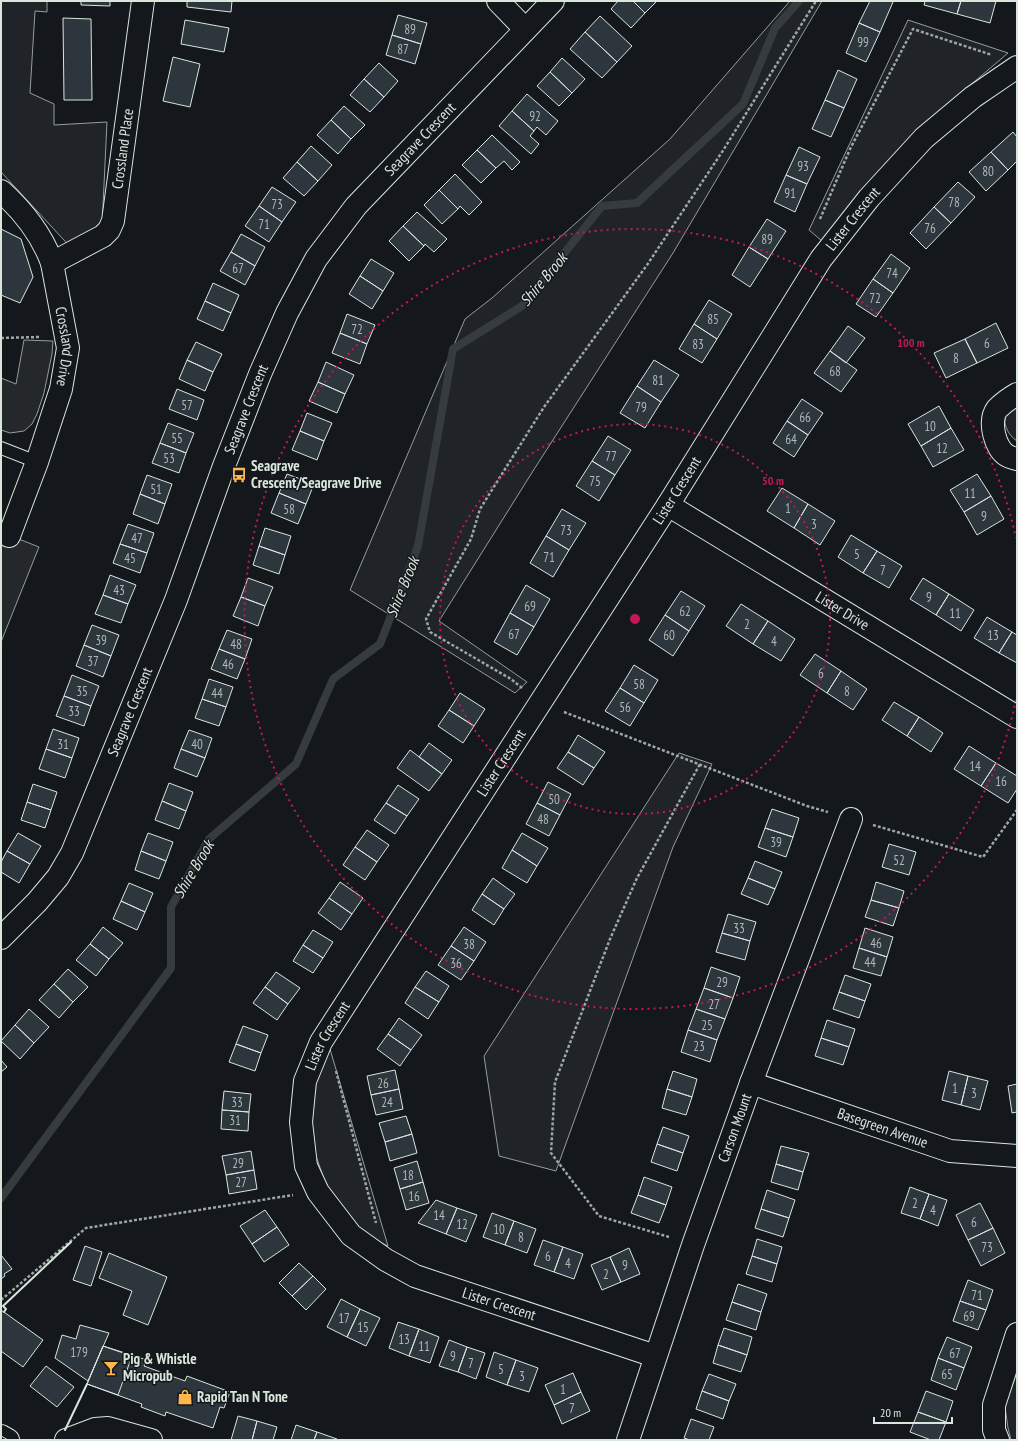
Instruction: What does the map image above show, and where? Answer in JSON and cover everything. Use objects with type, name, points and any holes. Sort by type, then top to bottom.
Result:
[{"type":"street","name":"Crossland Place","points":[[52,263],[103,236],[109,230],[113,221],[143,1]]},
{"type":"street","points":[[498,1],[525,29]]},
{"type":"street","name":"Seagrave Crescent","points":[[1,938],[46,892],[58,877],[72,853],[176,600],[224,466],[260,374],[287,313],[316,259],[356,206],[553,1]]},
{"type":"street","name":"Lister Crescent","points":[[655,1356],[415,1276],[386,1260],[351,1235],[318,1192],[306,1166],[301,1122],[305,1081],[321,1042],[668,505],[821,259],[869,198],[924,138],[973,97],[1017,67]]},
{"type":"street","name":"Crossland Drive","points":[[1,191],[13,202],[34,228],[45,246],[52,263],[68,348],[61,389],[37,462],[9,536]]},
{"type":"street","points":[[1017,394],[1008,399],[996,410],[993,428],[996,442],[1007,456],[1017,459]]},
{"type":"street","name":"Lister Drive","points":[[668,505],[1017,717]]},
{"type":"street","name":"Carson Mount","points":[[628,1440],[693,1245],[751,1084],[851,819]]},
{"type":"street","name":"Basegreen Avenue","points":[[751,1084],[950,1151],[1017,1156]]},
{"type":"street","points":[[998,1440],[994,1430],[994,1405],[1017,1334]]},
{"type":"street","points":[[66,1440],[95,1429],[108,1428],[152,1440]]},
{"type":"street","points":[[1,1436],[8,1440]]},
{"type":"lane","points":[[1,448],[37,462]]},
{"type":"path","points":[[816,1],[724,149],[669,233],[544,407],[480,509],[471,539],[426,619],[430,632],[511,679],[540,703],[807,806],[982,857],[1017,810]]},
{"type":"path","points":[[817,224],[850,149],[913,29],[994,56]]},
{"type":"path","points":[[1,338],[66,337]]},
{"type":"path","points":[[693,1245],[599,1216],[551,1153],[554,1082],[610,940],[637,878],[700,764]]},
{"type":"path","points":[[321,1042],[335,1067],[376,1224]]},
{"type":"path","points":[[1,1300],[86,1228],[318,1192]]},
{"type":"shaded area","points":[[1,1],[47,1],[47,12],[35,11],[30,93],[54,104],[54,125],[107,122],[102,227],[75,252],[1,172]]},
{"type":"shaded area","points":[[790,1],[822,1],[673,253],[439,621],[527,682],[515,693],[350,590],[465,319],[492,298],[670,139]]},
{"type":"shaded area","points":[[908,20],[1008,53],[913,134],[822,241],[809,230]]},
{"type":"shaded area","points":[[24,340],[53,341],[52,354],[44,393],[32,424],[24,431],[10,433],[1,430],[1,378],[16,384]]},
{"type":"shaded area","points":[[1017,402],[1017,441],[1009,433],[1005,418]]},
{"type":"shaded area","points":[[1,532],[39,547],[1,642]]},
{"type":"shaded area","points":[[679,753],[712,764],[673,847],[556,1171],[499,1156],[484,1056]]},
{"type":"shaded area","points":[[330,1049],[388,1246],[371,1238],[350,1219],[326,1185],[314,1150],[309,1108],[321,1062]]},
{"type":"shaded area","points":[[1017,1372],[1017,1440],[1011,1440],[1005,1407]]},
{"type":"building","points":[[81,1],[110,1],[110,6],[81,5]]},
{"type":"building","points":[[187,1],[232,1],[231,12],[187,7]]},
{"type":"building","points":[[618,1],[633,1],[645,13],[631,28],[611,9]]},
{"type":"building","points":[[633,1],[657,1],[645,13]]},
{"type":"building","points":[[870,1],[893,2],[880,32],[859,23]]},
{"type":"building","points":[[925,1],[961,1],[957,14],[924,5]]},
{"type":"building","points":[[961,1],[996,1],[990,23],[957,14]]},
{"type":"building","points":[[398,15],[427,23],[421,44],[392,35]]},
{"type":"building","points":[[600,16],[632,46],[617,62],[585,32]]},
{"type":"building","points":[[63,18],[91,19],[92,100],[64,100]]},
{"type":"building","points":[[185,20],[229,28],[224,52],[181,44]]},
{"type":"building","points":[[859,23],[880,32],[866,62],[846,53]]},
{"type":"building","points":[[585,32],[617,62],[602,78],[570,49]]},
{"type":"building","points":[[392,35],[421,44],[415,64],[386,55]]},
{"type":"building","points":[[173,57],[200,64],[190,107],[163,101]]},
{"type":"building","points":[[562,58],[585,79],[572,93],[550,72]]},
{"type":"building","points":[[379,63],[398,81],[384,97],[364,79]]},
{"type":"building","points":[[838,70],[857,79],[844,108],[825,100]]},
{"type":"building","points":[[550,72],[572,93],[559,106],[537,86]]},
{"type":"building","points":[[364,79],[384,97],[370,112],[350,95]]},
{"type":"building","points":[[527,94],[558,121],[546,135],[537,127],[534,131],[512,111]]},
{"type":"building","points":[[825,100],[844,108],[831,137],[812,129]]},
{"type":"building","points":[[344,106],[365,125],[351,139],[331,120]]},
{"type":"building","points":[[512,111],[534,131],[530,136],[539,144],[531,154],[499,126]]},
{"type":"building","points":[[331,120],[351,139],[338,154],[317,135]]},
{"type":"building","points":[[1013,132],[1017,137],[1017,161],[1008,170],[991,152]]},
{"type":"building","points":[[492,135],[520,162],[512,170],[504,161],[496,168],[477,150]]},
{"type":"building","points":[[311,146],[332,165],[318,181],[297,162]]},
{"type":"building","points":[[799,147],[820,157],[807,184],[786,175]]},
{"type":"building","points":[[477,150],[496,168],[481,183],[462,165]]},
{"type":"building","points":[[991,152],[1008,170],[986,191],[969,172]]},
{"type":"building","points":[[297,162],[318,181],[304,196],[283,178]]},
{"type":"building","points":[[455,174],[482,202],[469,215],[460,206],[458,209],[439,190]]},
{"type":"building","points":[[786,175],[807,184],[795,212],[774,202]]},
{"type":"building","points":[[958,182],[975,197],[951,223],[934,207]]},
{"type":"building","points":[[272,187],[296,202],[282,222],[259,206]]},
{"type":"building","points":[[439,190],[458,209],[442,224],[424,205]]},
{"type":"building","points":[[259,206],[282,222],[269,242],[245,226]]},
{"type":"building","points":[[934,207],[951,223],[926,249],[910,233]]},
{"type":"building","points":[[417,212],[447,239],[434,252],[425,244],[424,246],[403,226]]},
{"type":"building","points":[[767,219],[786,231],[768,259],[749,247]]},
{"type":"building","points":[[403,226],[424,246],[409,261],[389,241]]},
{"type":"building","points":[[1,229],[21,239],[33,277],[20,303],[1,295]]},
{"type":"building","points":[[241,234],[265,247],[255,266],[231,252]]},
{"type":"building","points":[[749,247],[768,259],[750,287],[732,275]]},
{"type":"building","points":[[231,252],[255,266],[245,285],[220,271]]},
{"type":"building","points":[[891,254],[910,268],[893,293],[873,279]]},
{"type":"building","points":[[371,259],[394,273],[383,291],[360,276]]},
{"type":"building","points":[[360,276],[383,291],[372,309],[349,294]]},
{"type":"building","points":[[873,279],[893,293],[876,317],[856,304]]},
{"type":"building","points":[[213,283],[239,295],[231,313],[205,301]]},
{"type":"building","points":[[709,300],[732,314],[717,339],[694,324]]},
{"type":"building","points":[[205,301],[231,313],[223,331],[197,319]]},
{"type":"building","points":[[347,314],[375,325],[367,344],[340,333]]},
{"type":"building","points":[[996,323],[1008,348],[977,363],[965,339]]},
{"type":"building","points":[[694,324],[717,339],[702,363],[679,349]]},
{"type":"building","points":[[848,326],[865,338],[846,363],[830,351]]},
{"type":"building","points":[[340,333],[367,344],[360,364],[332,353]]},
{"type":"building","points":[[965,339],[977,363],[946,378],[934,353]]},
{"type":"building","points":[[196,342],[222,354],[213,372],[187,360]]},
{"type":"building","points":[[830,351],[857,370],[841,392],[814,373]]},
{"type":"building","points":[[187,360],[213,372],[205,391],[179,379]]},
{"type":"building","points":[[654,360],[679,375],[661,402],[637,386]]},
{"type":"building","points":[[326,362],[354,375],[345,394],[318,382]]},
{"type":"building","points":[[318,382],[345,394],[337,413],[309,401]]},
{"type":"building","points":[[637,386],[661,402],[645,428],[620,413]]},
{"type":"building","points":[[177,389],[204,400],[197,420],[169,409]]},
{"type":"building","points":[[802,399],[823,413],[808,435],[787,421]]},
{"type":"building","points":[[939,406],[951,428],[921,446],[908,424]]},
{"type":"building","points":[[307,413],[332,423],[324,441],[300,431]]},
{"type":"building","points":[[787,421],[808,435],[794,457],[773,443]]},
{"type":"building","points":[[168,423],[194,433],[186,453],[160,443]]},
{"type":"building","points":[[951,428],[964,450],[933,467],[921,446]]},
{"type":"building","points":[[300,431],[324,441],[317,460],[292,450]]},
{"type":"building","points":[[608,436],[631,450],[615,475],[592,461]]},
{"type":"building","points":[[160,443],[186,453],[179,473],[152,463]]},
{"type":"building","points":[[592,461],[615,475],[599,501],[576,486]]},
{"type":"building","points":[[287,474],[314,484],[306,504],[279,493]]},
{"type":"building","points":[[977,474],[991,496],[964,512],[950,490]]},
{"type":"building","points":[[147,475],[172,484],[165,504],[140,494]]},
{"type":"building","points":[[782,488],[808,504],[794,528],[767,511]]},
{"type":"building","points":[[279,493],[306,504],[298,524],[271,513]]},
{"type":"building","points":[[140,494],[165,504],[158,524],[133,514]]},
{"type":"building","points":[[991,496],[1004,519],[977,535],[964,512]]},
{"type":"building","points":[[808,504],[835,521],[820,545],[794,528]]},
{"type":"building","points":[[562,509],[586,523],[569,550],[546,536]]},
{"type":"building","points":[[128,524],[154,533],[147,553],[120,544]]},
{"type":"building","points":[[265,528],[291,536],[285,555],[259,546]]},
{"type":"building","points":[[851,535],[877,551],[863,573],[838,557]]},
{"type":"building","points":[[546,536],[569,550],[553,577],[530,563]]},
{"type":"building","points":[[120,544],[147,553],[140,573],[113,563]]},
{"type":"building","points":[[259,546],[285,555],[279,574],[253,565]]},
{"type":"building","points":[[877,551],[902,566],[889,588],[863,573]]},
{"type":"building","points":[[110,575],[136,585],[128,604],[103,595]]},
{"type":"building","points":[[248,578],[273,587],[265,606],[241,597]]},
{"type":"building","points":[[923,578],[949,594],[936,615],[910,599]]},
{"type":"building","points":[[526,585],[550,599],[534,627],[510,613]]},
{"type":"building","points":[[681,591],[705,606],[689,631],[665,615]]},
{"type":"building","points":[[949,594],[974,610],[961,631],[936,615]]},
{"type":"building","points":[[103,595],[128,604],[121,623],[95,614]]},
{"type":"building","points":[[241,597],[265,606],[258,626],[233,616]]},
{"type":"building","points":[[741,604],[768,621],[753,644],[726,626]]},
{"type":"building","points":[[510,613],[534,627],[517,655],[494,642]]},
{"type":"building","points":[[665,615],[689,631],[673,656],[649,640]]},
{"type":"building","points":[[987,617],[1012,632],[999,653],[974,638]]},
{"type":"building","points":[[768,621],[795,639],[781,661],[753,644]]},
{"type":"building","points":[[92,625],[119,635],[111,656],[84,645]]},
{"type":"building","points":[[227,630],[252,639],[245,659],[219,649]]},
{"type":"building","points":[[1012,632],[1017,635],[1017,663],[999,653]]},
{"type":"building","points":[[84,645],[111,656],[103,677],[76,666]]},
{"type":"building","points":[[219,649],[245,659],[237,679],[211,669]]},
{"type":"building","points":[[815,654],[841,671],[827,693],[800,675]]},
{"type":"building","points":[[634,665],[658,680],[644,703],[620,688]]},
{"type":"building","points":[[841,671],[867,689],[853,710],[827,693]]},
{"type":"building","points":[[72,675],[99,686],[91,706],[64,696]]},
{"type":"building","points":[[209,679],[233,687],[226,707],[202,699]]},
{"type":"building","points":[[620,688],[644,703],[630,726],[605,711]]},
{"type":"building","points":[[460,693],[485,709],[474,726],[449,710]]},
{"type":"building","points":[[64,696],[91,706],[84,726],[56,716]]},
{"type":"building","points":[[202,699],[226,707],[219,726],[195,718]]},
{"type":"building","points":[[894,702],[919,717],[907,736],[882,720]]},
{"type":"building","points":[[449,710],[474,726],[463,743],[438,726]]},
{"type":"building","points":[[919,717],[943,733],[931,752],[907,736]]},
{"type":"building","points":[[53,729],[79,738],[72,758],[46,749]]},
{"type":"building","points":[[189,730],[212,738],[205,758],[181,749]]},
{"type":"building","points":[[578,735],[605,752],[594,768],[568,752]]},
{"type":"building","points":[[429,743],[452,760],[442,774],[419,757]]},
{"type":"building","points":[[969,746],[996,763],[981,786],[954,769]]},
{"type":"building","points":[[46,749],[72,758],[65,778],[39,769]]},
{"type":"building","points":[[181,749],[205,758],[197,777],[174,768]]},
{"type":"building","points":[[410,750],[442,774],[429,791],[397,768]]},
{"type":"building","points":[[568,752],[594,768],[583,785],[557,768]]},
{"type":"building","points":[[996,763],[1017,776],[1017,789],[1008,803],[981,786]]},
{"type":"building","points":[[548,782],[571,794],[560,815],[537,803]]},
{"type":"building","points":[[169,783],[193,792],[186,811],[162,801]]},
{"type":"building","points":[[33,784],[57,792],[51,810],[27,802]]},
{"type":"building","points":[[398,785],[419,799],[407,816],[386,803]]},
{"type":"building","points":[[162,801],[186,811],[179,829],[155,820]]},
{"type":"building","points":[[27,802],[51,810],[45,828],[21,820]]},
{"type":"building","points":[[386,803],[407,816],[395,834],[374,820]]},
{"type":"building","points":[[537,803],[560,815],[549,836],[526,824]]},
{"type":"building","points":[[772,809],[799,818],[793,837],[765,828]]},
{"type":"building","points":[[765,828],[793,837],[786,857],[758,847]]},
{"type":"building","points":[[367,830],[389,845],[377,862],[355,847]]},
{"type":"building","points":[[18,833],[41,846],[30,864],[7,851]]},
{"type":"building","points":[[148,833],[173,842],[166,861],[141,851]]},
{"type":"building","points":[[522,833],[548,848],[537,866],[512,850]]},
{"type":"building","points":[[889,844],[916,852],[909,875],[882,867]]},
{"type":"building","points":[[355,847],[377,862],[365,880],[343,865]]},
{"type":"building","points":[[512,850],[537,866],[527,883],[502,868]]},
{"type":"building","points":[[7,851],[30,864],[19,883],[1,872],[1,862]]},
{"type":"building","points":[[141,851],[166,861],[159,879],[135,870]]},
{"type":"building","points":[[755,861],[782,872],[775,889],[748,878]]},
{"type":"building","points":[[493,878],[515,894],[504,909],[482,894]]},
{"type":"building","points":[[748,878],[775,889],[768,905],[741,894]]},
{"type":"building","points":[[340,882],[363,898],[352,914],[329,898]]},
{"type":"building","points":[[876,882],[904,891],[899,908],[871,900]]},
{"type":"building","points":[[129,883],[153,893],[145,912],[121,901]]},
{"type":"building","points":[[482,894],[504,909],[494,925],[472,910]]},
{"type":"building","points":[[329,898],[352,914],[341,930],[318,913]]},
{"type":"building","points":[[871,900],[899,908],[893,926],[865,917]]},
{"type":"building","points":[[121,901],[145,912],[137,930],[113,919]]},
{"type":"building","points":[[728,914],[756,922],[750,941],[722,933]]},
{"type":"building","points":[[103,927],[123,943],[109,959],[90,944]]},
{"type":"building","points":[[464,927],[486,942],[474,961],[451,946]]},
{"type":"building","points":[[865,928],[893,937],[887,957],[859,948]]},
{"type":"building","points":[[313,930],[333,942],[323,958],[303,945]]},
{"type":"building","points":[[722,933],[750,941],[745,960],[716,952]]},
{"type":"building","points":[[90,944],[109,959],[96,976],[76,960]]},
{"type":"building","points":[[303,945],[323,958],[313,973],[293,961]]},
{"type":"building","points":[[451,946],[474,961],[461,980],[438,965]]},
{"type":"building","points":[[859,948],[887,957],[881,976],[853,968]]},
{"type":"building","points":[[711,967],[740,977],[733,998],[704,988]]},
{"type":"building","points":[[68,969],[88,987],[73,1002],[54,984]]},
{"type":"building","points":[[426,971],[449,986],[439,1002],[415,987]]},
{"type":"building","points":[[276,972],[300,988],[288,1004],[265,987]]},
{"type":"building","points":[[845,975],[871,984],[865,1001],[839,992]]},
{"type":"building","points":[[54,984],[73,1002],[59,1018],[39,1000]]},
{"type":"building","points":[[265,987],[288,1004],[277,1020],[253,1003]]},
{"type":"building","points":[[415,987],[439,1002],[428,1019],[405,1003]]},
{"type":"building","points":[[704,988],[733,998],[725,1019],[696,1009]]},
{"type":"building","points":[[839,992],[865,1001],[859,1018],[833,1009]]},
{"type":"building","points":[[29,1009],[49,1027],[34,1043],[15,1025]]},
{"type":"building","points":[[696,1009],[725,1019],[717,1040],[688,1030]]},
{"type":"building","points":[[399,1018],[422,1035],[411,1050],[388,1034]]},
{"type":"building","points":[[827,1020],[855,1029],[849,1047],[821,1038]]},
{"type":"building","points":[[15,1025],[34,1043],[20,1059],[1,1041]]},
{"type":"building","points":[[243,1026],[268,1035],[261,1053],[236,1044]]},
{"type":"building","points":[[688,1030],[717,1040],[710,1062],[681,1052]]},
{"type":"building","points":[[388,1034],[411,1050],[400,1066],[377,1049]]},
{"type":"building","points":[[821,1038],[849,1047],[843,1065],[815,1056]]},
{"type":"building","points":[[236,1044],[261,1053],[255,1071],[229,1062]]},
{"type":"building","points":[[1,1060],[7,1067],[1,1072]]},
{"type":"building","points":[[395,1070],[399,1089],[371,1095],[367,1076]]},
{"type":"building","points":[[673,1071],[697,1079],[692,1097],[667,1089]]},
{"type":"building","points":[[949,1071],[968,1076],[961,1105],[942,1100]]},
{"type":"building","points":[[968,1076],[988,1081],[980,1110],[961,1105]]},
{"type":"building","points":[[1017,1084],[1017,1112],[1012,1113],[1008,1086]]},
{"type":"building","points":[[399,1089],[403,1109],[376,1115],[371,1095]]},
{"type":"building","points":[[667,1089],[692,1097],[686,1115],[662,1108]]},
{"type":"building","points":[[224,1091],[251,1094],[249,1112],[222,1110]]},
{"type":"building","points":[[222,1110],[249,1112],[248,1131],[221,1129]]},
{"type":"building","points":[[406,1116],[412,1134],[385,1142],[379,1123]]},
{"type":"building","points":[[663,1127],[689,1136],[683,1153],[657,1144]]},
{"type":"building","points":[[412,1134],[417,1153],[390,1161],[385,1142]]},
{"type":"building","points":[[657,1144],[683,1153],[677,1171],[651,1162]]},
{"type":"building","points":[[781,1146],[809,1153],[803,1172],[776,1164]]},
{"type":"building","points":[[251,1151],[254,1170],[226,1175],[222,1156]]},
{"type":"building","points":[[417,1161],[423,1182],[400,1189],[394,1168]]},
{"type":"building","points":[[776,1164],[803,1172],[798,1190],[771,1182]]},
{"type":"building","points":[[254,1170],[257,1189],[229,1194],[226,1175]]},
{"type":"building","points":[[644,1177],[672,1187],[666,1205],[638,1195]]},
{"type":"building","points":[[423,1182],[429,1203],[406,1210],[400,1189]]},
{"type":"building","points":[[910,1187],[929,1194],[920,1219],[901,1213]]},
{"type":"building","points":[[767,1190],[795,1200],[789,1218],[761,1209]]},
{"type":"building","points":[[929,1194],[947,1200],[938,1226],[920,1219]]},
{"type":"building","points":[[638,1195],[666,1205],[659,1223],[631,1213]]},
{"type":"building","points":[[436,1200],[457,1208],[446,1234],[418,1223]]},
{"type":"building","points":[[980,1203],[993,1228],[968,1240],[956,1215]]},
{"type":"building","points":[[457,1208],[477,1215],[466,1242],[446,1234]]},
{"type":"building","points":[[761,1209],[789,1218],[783,1237],[755,1228]]},
{"type":"building","points":[[265,1210],[277,1227],[252,1244],[240,1226]]},
{"type":"building","points":[[492,1213],[514,1221],[505,1245],[483,1237]]},
{"type":"building","points":[[514,1221],[536,1229],[527,1253],[505,1245]]},
{"type":"building","points":[[277,1227],[289,1245],[264,1262],[252,1244]]},
{"type":"building","points":[[993,1228],[1005,1253],[981,1266],[968,1240]]},
{"type":"building","points":[[757,1239],[782,1247],[777,1264],[752,1256]]},
{"type":"building","points":[[543,1240],[563,1247],[554,1272],[534,1265]]},
{"type":"building","points":[[85,1246],[102,1252],[91,1286],[73,1280]]},
{"type":"building","points":[[563,1247],[583,1254],[574,1279],[554,1272]]},
{"type":"building","points":[[629,1248],[640,1274],[621,1282],[610,1257]]},
{"type":"building","points":[[109,1253],[167,1277],[148,1325],[123,1315],[132,1291],[99,1278]]},
{"type":"building","points":[[1,1255],[12,1269],[4,1274],[5,1276],[1,1279]]},
{"type":"building","points":[[752,1256],[777,1264],[772,1282],[746,1274]]},
{"type":"building","points":[[610,1257],[621,1282],[602,1290],[591,1265]]},
{"type":"building","points":[[299,1263],[313,1276],[292,1296],[279,1283]]},
{"type":"building","points":[[313,1276],[326,1289],[306,1310],[292,1296]]},
{"type":"building","points":[[968,1280],[993,1290],[986,1310],[960,1301]]},
{"type":"building","points":[[738,1284],[767,1294],[761,1312],[732,1302]]},
{"type":"building","points":[[341,1299],[360,1309],[347,1337],[327,1327]]},
{"type":"building","points":[[960,1301],[986,1310],[978,1330],[953,1321]]},
{"type":"building","points":[[732,1302],[761,1312],[756,1330],[726,1320]]},
{"type":"building","points":[[360,1309],[380,1318],[366,1346],[347,1337]]},
{"type":"building","points":[[1,1310],[43,1340],[23,1367],[1,1351]]},
{"type":"building","points":[[398,1322],[419,1329],[409,1356],[389,1348]]},
{"type":"building","points":[[80,1325],[109,1333],[88,1381],[55,1358],[62,1335],[76,1339]]},
{"type":"building","points":[[724,1328],[752,1337],[747,1355],[718,1345]]},
{"type":"building","points":[[419,1329],[439,1337],[430,1363],[409,1356]]},
{"type":"building","points":[[947,1337],[972,1347],[964,1368],[938,1358]]},
{"type":"building","points":[[449,1340],[467,1347],[458,1372],[439,1366]]},
{"type":"building","points":[[718,1345],[747,1355],[741,1372],[713,1363]]},
{"type":"building","points":[[103,1346],[147,1360],[144,1366],[185,1381],[187,1376],[230,1392],[224,1408],[220,1407],[213,1428],[166,1412],[165,1416],[141,1407],[142,1404],[87,1384]]},
{"type":"building","name":"Pig & Whistle Micropub","points":[[103,1346],[132,1356],[118,1395],[87,1384]]},
{"type":"building","points":[[467,1347],[485,1353],[476,1379],[458,1372]]},
{"type":"building","points":[[494,1352],[516,1360],[507,1385],[486,1377]]},
{"type":"building","points":[[938,1358],[964,1368],[956,1390],[931,1380]]},
{"type":"building","points":[[516,1360],[538,1368],[529,1392],[507,1385]]},
{"type":"building","points":[[46,1366],[74,1387],[57,1407],[30,1386]]},
{"type":"building","points":[[573,1373],[581,1392],[554,1405],[545,1385]]},
{"type":"building","points":[[709,1374],[736,1384],[729,1401],[702,1391]]},
{"type":"building","points":[[702,1391],[729,1401],[723,1419],[696,1409]]},
{"type":"building","points":[[926,1391],[953,1401],[946,1422],[918,1412]]},
{"type":"building","points":[[581,1392],[590,1411],[562,1424],[554,1405]]},
{"type":"building","points":[[918,1412],[946,1422],[939,1440],[931,1440],[910,1432]]},
{"type":"building","points":[[238,1416],[257,1421],[252,1440],[231,1440]]},
{"type":"building","points":[[691,1419],[714,1427],[709,1440],[690,1440],[684,1438]]},
{"type":"building","points":[[257,1421],[277,1427],[273,1440],[252,1440]]},
{"type":"building","points":[[296,1425],[317,1432],[314,1440],[291,1440]]},
{"type":"building","points":[[317,1432],[337,1439],[314,1440]]},
{"type":"waterway","name":"Shire Brook","points":[[1,1198],[171,968],[171,907],[209,839],[296,764],[333,679],[380,644],[418,546],[453,349],[522,306],[602,206],[637,203],[743,104],[775,28],[799,1]]},
{"type":"tram line","points":[[1,1436],[8,1440]]},
{"type":"wall","points":[[4,1312],[6,1309],[3,1306],[71,1242]]},
{"type":"wall","points":[[65,1430],[87,1384]]},
{"type":"place","name":"Seagrave Crescent/Seagrave Drive","points":[[239,475]]},
{"type":"place","name":"Pig & Whistle Micropub","points":[[111,1368]]},
{"type":"place","name":"Rapid Tan N Tone","points":[[185,1397]]}]
